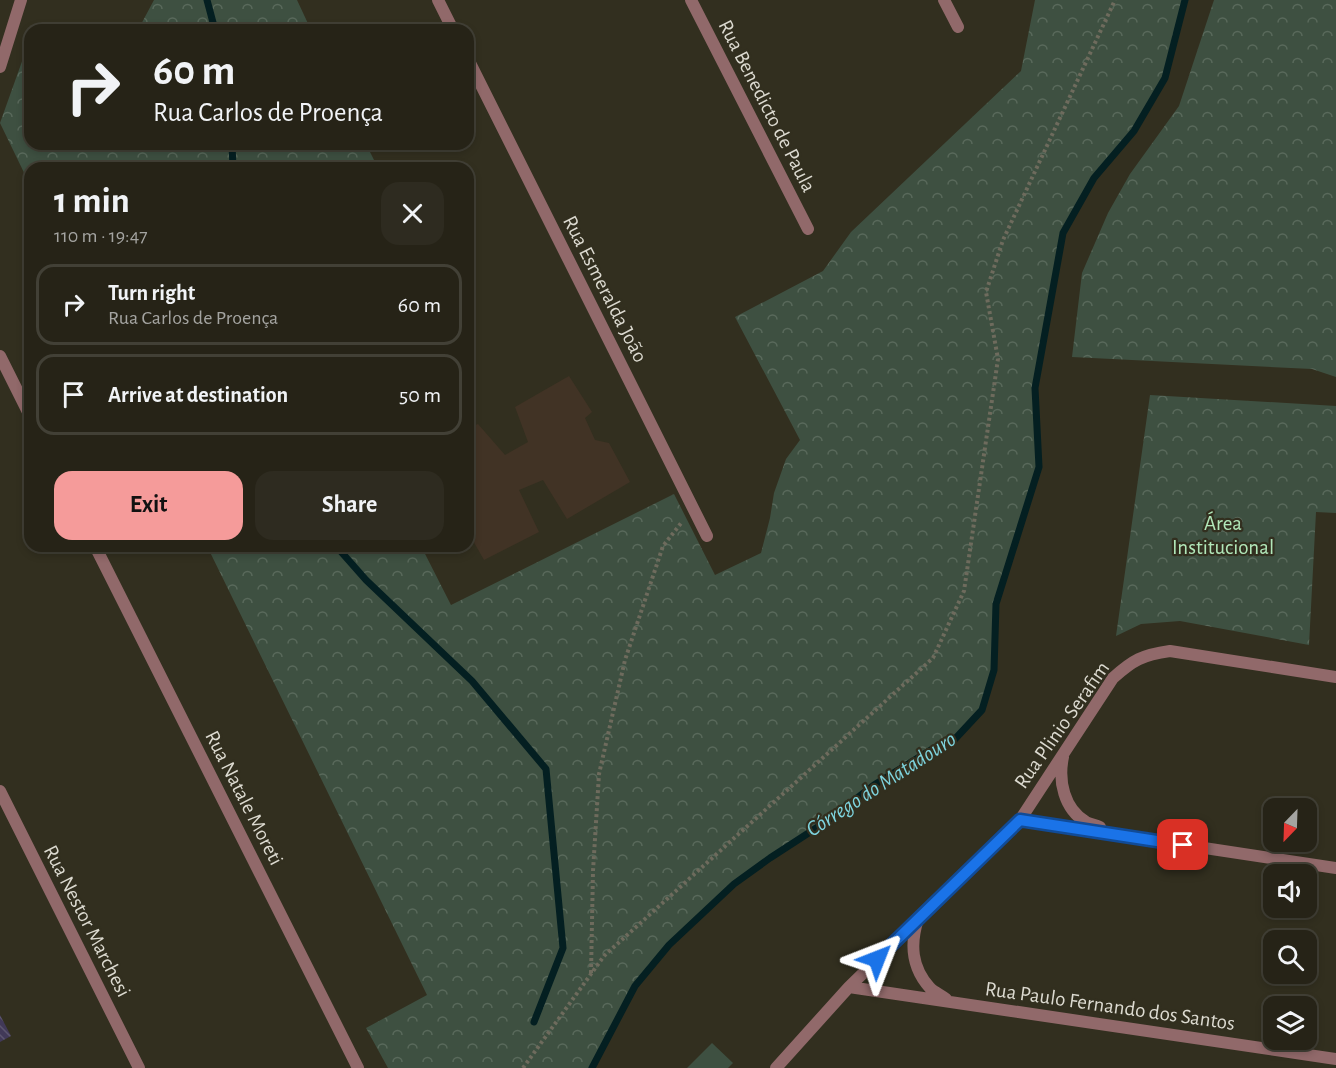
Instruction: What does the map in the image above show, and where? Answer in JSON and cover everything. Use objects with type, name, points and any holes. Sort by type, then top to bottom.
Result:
[{"type":"street","points":[[0,67],[21,0]]},
{"type":"street","points":[[438,0],[450,24]]},
{"type":"street","name":"Rua Benedicto de Paula","points":[[691,0],[808,229]]},
{"type":"street","points":[[944,0],[958,27]]},
{"type":"street","name":"Rua Esmeralda João","points":[[474,72],[707,536]]},
{"type":"street","points":[[0,356],[24,404]]},
{"type":"street","name":"Rua Natale Moreti","points":[[98,552],[358,1068]]},
{"type":"street","name":"Rua Plinio Serafim","points":[[776,1068],[849,987],[1020,820],[1113,678],[1130,663],[1148,654],[1170,651],[1336,677]]},
{"type":"street","points":[[1064,753],[1061,780],[1066,798],[1074,812],[1086,822],[1117,834]]},
{"type":"street","name":"Rua Nestor Marchesi","points":[[0,791],[138,1068]]},
{"type":"street","points":[[1020,820],[1336,868]]},
{"type":"street","points":[[918,918],[912,944],[919,972],[931,988],[950,1001]]},
{"type":"street","name":"Rua Paulo Fernando dos Santos","points":[[849,987],[1336,1059]]},
{"type":"path","points":[[523,1068],[604,956],[933,658],[964,591],[998,359],[986,292],[1003,240],[1114,0]]},
{"type":"path","points":[[591,974],[593,871],[599,774],[625,660],[663,546],[692,508]]},
{"type":"shaded area","points":[[569,376],[592,412],[585,418],[595,440],[609,443],[630,482],[567,519],[543,480],[519,490],[539,532],[484,560],[474,542],[474,426],[478,424],[505,455],[528,442],[515,407]]},
{"type":"green space","points":[[154,0],[297,0],[308,24],[141,24]]},
{"type":"green space","points":[[1035,0],[1185,0],[1165,78],[1134,131],[1094,178],[1063,233],[1035,388],[1039,467],[996,604],[994,670],[982,710],[955,739],[934,748],[874,785],[827,821],[734,884],[669,945],[635,986],[592,1068],[388,1068],[366,1028],[427,995],[210,552],[424,552],[451,605],[674,494],[715,575],[761,553],[774,493],[786,459],[800,440],[735,317],[823,271],[851,232],[1021,71]]},
{"type":"green space","points":[[1214,0],[1336,0],[1336,377],[1312,369],[1072,357],[1082,273],[1108,213],[1130,174],[1179,106]]},
{"type":"green space","points":[[24,56],[24,150],[369,150],[375,162],[24,162],[24,173],[0,123]]},
{"type":"green space","name":"Área Institucional","points":[[1150,395],[1336,406],[1336,513],[1316,512],[1309,645],[1180,621],[1141,624],[1116,636]]},
{"type":"green space","points":[[712,1043],[733,1063],[728,1068],[687,1068]]},
{"type":"building","points":[[0,1015],[11,1036],[0,1042]]},
{"type":"waterway","points":[[207,0],[213,24]]},
{"type":"waterway","name":"Córrego do Matadouro","points":[[592,1068],[635,986],[669,945],[734,884],[827,821],[874,785],[934,748],[955,739],[982,710],[994,670],[996,604],[1039,467],[1035,388],[1063,233],[1094,178],[1134,131],[1165,78],[1185,0]]},
{"type":"waterway","points":[[232,150],[233,162]]},
{"type":"waterway","points":[[341,552],[366,580],[472,681],[546,769],[563,948],[534,1022]]},
{"type":"route","points":[[877,959],[1020,820],[1183,845]]}]
